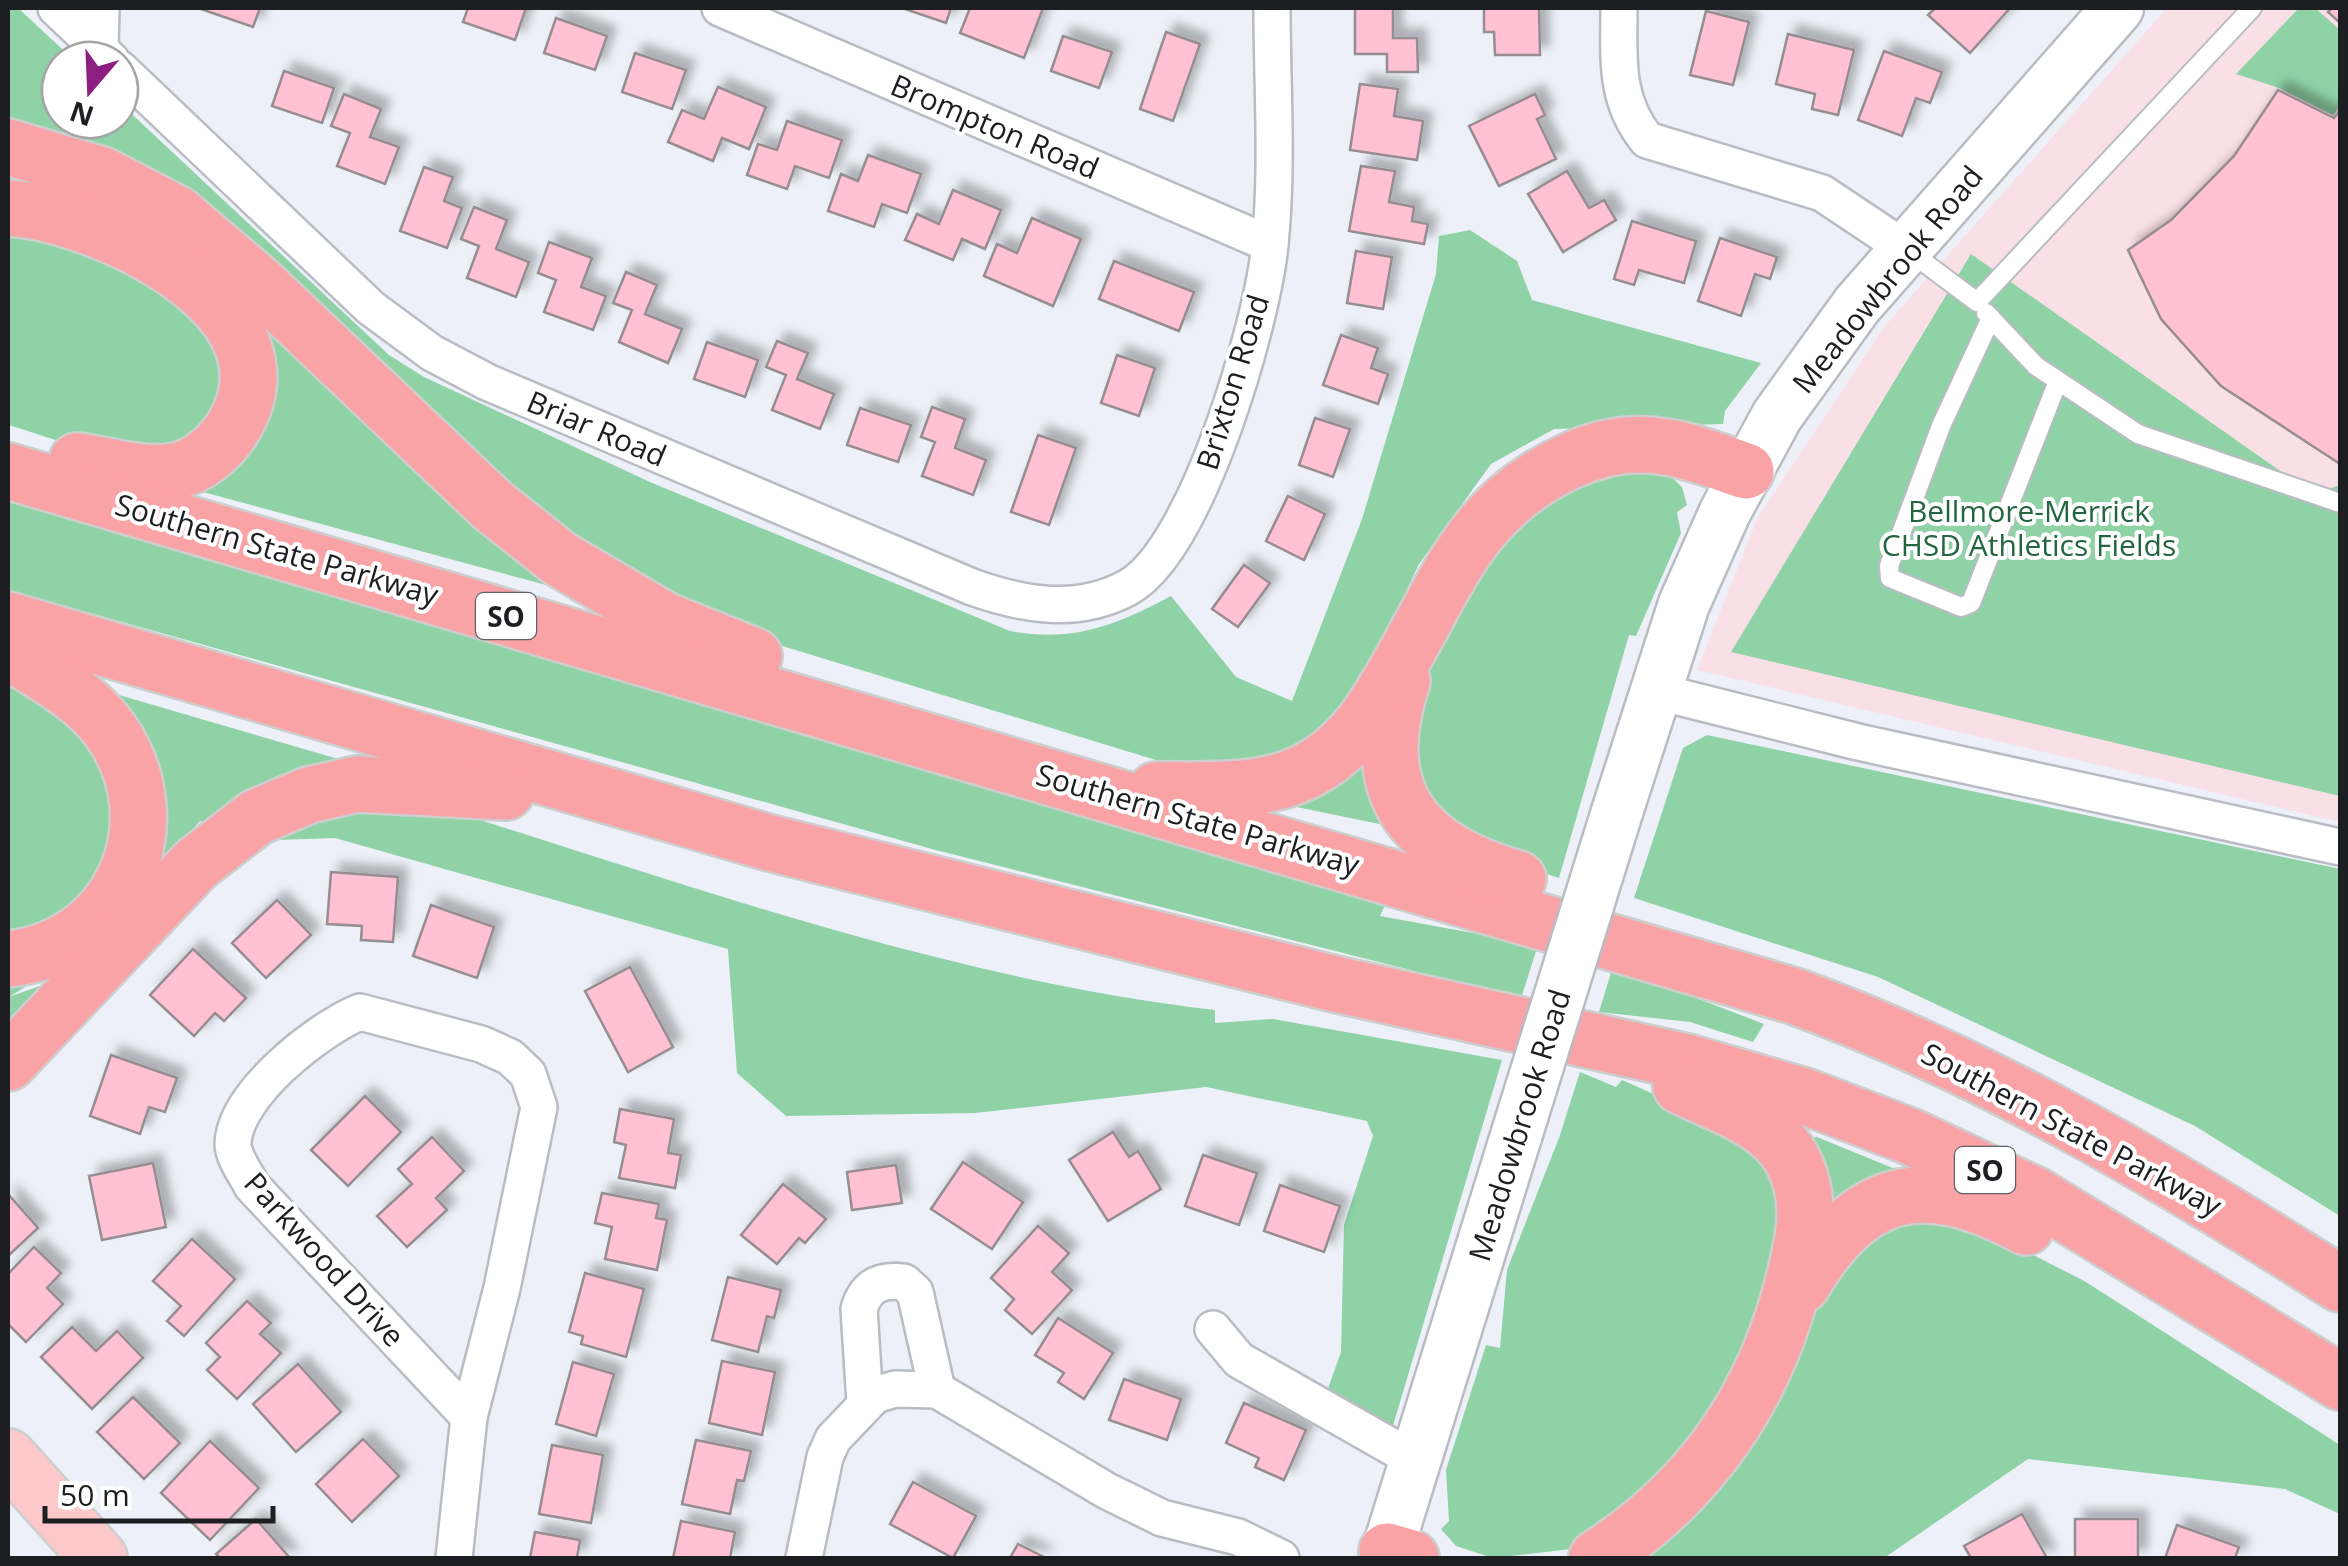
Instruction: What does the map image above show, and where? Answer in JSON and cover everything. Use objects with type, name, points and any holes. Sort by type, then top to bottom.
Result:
[{"type":"highway","points":[[8,146],[102,175],[177,214],[259,284],[492,505],[596,582],[696,634],[856,687],[1004,762]]},
{"type":"highway","points":[[8,208],[44,213],[93,228],[183,275],[217,305],[236,333],[248,382],[242,410],[228,436],[184,469],[134,471],[8,452]]},
{"type":"highway","points":[[1105,792],[1242,788],[1293,778],[1340,750],[1369,716],[1478,528],[1514,492],[1554,468],[1602,449],[1644,444],[1686,451],[1746,471]]},
{"type":"highway","name":"Southern State Parkway","points":[[8,470],[1747,980],[1846,1015],[1948,1058],[2051,1110],[2340,1284]]},
{"type":"highway","name":"SO","points":[[8,620],[619,801],[1119,931],[1760,1082],[1855,1114],[1968,1162],[2098,1230],[2340,1382]]},
{"type":"highway","points":[[1419,631],[1390,722],[1388,762],[1409,813],[1439,845],[1484,869],[1660,920],[1846,1015]]},
{"type":"highway","points":[[8,650],[80,700],[110,730],[130,772],[138,825],[131,863],[102,914],[54,949],[8,959]]},
{"type":"highway","points":[[8,1063],[196,864],[236,831],[280,805],[334,788],[383,783],[619,801]]},
{"type":"highway","points":[[1593,1043],[1754,1121],[1782,1144],[1801,1179],[1806,1215],[1788,1309]]},
{"type":"highway","points":[[1597,1558],[1668,1503],[1720,1446],[1758,1384],[1788,1309],[1824,1246],[1850,1219],[1888,1200],[1932,1196],[1999,1213],[2129,1284],[2340,1382]]},
{"type":"highway","points":[[2285,1249],[2340,1276]]},
{"type":"main road","points":[[8,1457],[100,1558]]},
{"type":"street","name":"Briar Road","points":[[56,8],[89,40]]},
{"type":"street","points":[[102,8],[107,40]]},
{"type":"street","name":"Brompton Road","points":[[720,8],[1270,244]]},
{"type":"street","name":"Brixton Road","points":[[1153,564],[1179,527],[1204,478],[1255,331],[1270,244],[1272,8]]},
{"type":"street","points":[[1619,8],[1619,89],[1630,120],[1646,140],[1822,192],[1906,249]]},
{"type":"street","name":"Meadowbrook Road","points":[[1394,1556],[1415,1460],[1684,604],[1746,471],[1804,376],[1906,249],[2118,8]]},
{"type":"street","name":"Briar Road","points":[[140,89],[371,308],[432,353],[486,382],[1010,600],[1038,606],[1092,602],[1131,586],[1153,564]]},
{"type":"street","points":[[1656,692],[1858,742],[2340,847]]},
{"type":"street","name":"Parkwood Drive","points":[[454,1558],[469,1417],[539,1108],[528,1074],[510,1057],[481,1044],[360,1012],[299,1052],[250,1098],[237,1122],[232,1148],[252,1186],[469,1417]]},
{"type":"street","points":[[866,1403],[859,1310],[864,1294],[881,1282],[904,1282],[915,1292],[936,1390]]},
{"type":"street","points":[[1213,1330],[1240,1360],[1415,1460]]},
{"type":"street","points":[[804,1558],[825,1458],[834,1438],[874,1394],[896,1389],[936,1390],[968,1404],[1046,1458],[1162,1518],[1238,1537],[1281,1558]]},
{"type":"lane","points":[[1977,302],[2252,8]]},
{"type":"lane","points":[[1906,249],[1977,302],[2036,366],[2138,434],[2340,503]]},
{"type":"lane","points":[[1991,318],[1941,426],[1889,566],[1890,578],[1961,607],[1971,603],[2058,380]]},
{"type":"shaded area","points":[[2167,8],[2340,8],[2340,822],[1697,670],[1758,517],[1884,327]]},
{"type":"green space","points":[[8,8],[18,8],[52,40],[40,40],[40,140],[140,140],[140,122],[389,355],[424,377],[650,482],[1010,631],[1054,635],[1094,629],[1171,596],[1236,677],[1292,701],[1362,519],[1436,274],[1439,236],[1470,230],[1517,261],[1532,300],[1761,363],[1725,411],[1723,424],[1554,429],[1491,464],[1419,564],[1346,718],[1300,758],[1195,772],[753,637],[643,589],[8,132]]},
{"type":"green space","points":[[2299,8],[2315,8],[2340,30],[2340,106],[2333,115],[2279,88],[2236,74]]},
{"type":"green space","points":[[8,224],[108,258],[164,288],[189,309],[229,370],[215,416],[193,443],[170,454],[116,455],[8,425]]},
{"type":"green space","name":"Bellmore-Merrick CHSD Athletics Fields","points":[[1971,254],[2313,494],[2340,485],[2340,796],[1731,652]]},
{"type":"green space","points":[[269,315],[583,595],[181,486],[253,333]]},
{"type":"green space","points":[[1660,466],[1682,487],[1687,505],[1677,512],[1681,533],[1636,636],[1629,635],[1559,878],[1466,847],[1422,809],[1401,743],[1413,692],[1499,525],[1562,480]]},
{"type":"green space","points":[[8,499],[1386,903],[1380,916],[1538,945],[1521,998],[932,849],[8,590]]},
{"type":"green space","points":[[8,671],[67,707],[117,770],[105,886],[8,944]]},
{"type":"green space","points":[[119,695],[359,765],[212,832],[200,821],[133,903],[108,706]]},
{"type":"green space","points":[[1707,735],[2340,869],[2340,1216],[2195,1126],[1878,977],[1634,898],[1683,748]]},
{"type":"green space","points":[[1370,741],[1389,826],[1267,801]]},
{"type":"green space","points":[[394,793],[903,949],[1111,995],[1215,1010],[1215,1023],[1273,1019],[1502,1060],[1392,1429],[1326,1394],[1341,1352],[1344,1225],[1373,1136],[1367,1121],[1206,1087],[975,1113],[786,1116],[737,1073],[728,949],[335,838],[243,841]]},
{"type":"green space","points":[[1613,966],[1764,1024],[1753,1042],[1690,1022],[1599,1012]]},
{"type":"green space","points":[[8,971],[41,977],[9,997],[48,983],[8,1042]]},
{"type":"green space","points":[[1580,1072],[1616,1087],[1622,1080],[1733,1129],[1770,1161],[1790,1217],[1748,1356],[1673,1472],[1571,1549],[1493,1558],[1456,1546],[1441,1529],[1449,1521],[1446,1470],[1486,1345],[1500,1348],[1507,1270],[1559,1138]]},
{"type":"green space","points":[[1817,1137],[1900,1171],[1820,1220],[1807,1139]]},
{"type":"green space","points":[[1911,1215],[1967,1221],[2086,1282],[2340,1445],[2340,1514],[2285,1489],[2028,1459],[1884,1558],[1623,1558],[1816,1270]]},
{"type":"building","points":[[198,8],[260,8],[253,27]]},
{"type":"building","points":[[468,8],[526,8],[515,40],[463,22]]},
{"type":"building","points":[[902,8],[951,8],[946,23]]},
{"type":"building","points":[[970,8],[1043,8],[1024,58],[960,33]]},
{"type":"building","points":[[1355,8],[1393,8],[1393,38],[1417,38],[1418,72],[1387,72],[1387,54],[1355,54]]},
{"type":"building","points":[[1484,8],[1539,8],[1540,55],[1495,55],[1494,32],[1484,32]]},
{"type":"building","points":[[1935,8],[2010,8],[1970,53],[1928,15]]},
{"type":"building","points":[[2340,8],[2340,23],[2328,12]]},
{"type":"building","points":[[1706,11],[1749,22],[1733,85],[1690,75]]},
{"type":"building","points":[[556,18],[607,36],[595,70],[544,53]]},
{"type":"building","points":[[1166,32],[1200,44],[1173,121],[1140,109]]},
{"type":"building","points":[[1788,34],[1854,50],[1838,115],[1812,109],[1815,94],[1776,84]]},
{"type":"building","points":[[1063,36],[1112,52],[1099,88],[1051,71]]},
{"type":"building","points":[[1884,51],[1942,72],[1930,103],[1916,98],[1902,136],[1858,120]]},
{"type":"building","points":[[635,53],[686,70],[672,109],[622,92]]},
{"type":"building","points":[[284,71],[334,88],[322,123],[272,106]]},
{"type":"building","points":[[1360,84],[1398,89],[1394,116],[1423,121],[1417,160],[1350,150]]},
{"type":"building","points":[[718,87],[766,107],[749,149],[722,138],[713,161],[668,142],[682,110],[704,119]]},
{"type":"building","points":[[2278,90],[2334,118],[2340,111],[2340,464],[2221,386],[2161,319],[2128,250],[2171,220],[2234,156]]},
{"type":"building","points":[[344,94],[381,109],[370,137],[399,147],[385,184],[337,166],[350,133],[331,126]]},
{"type":"building","points":[[1535,94],[1545,115],[1537,119],[1556,159],[1499,186],[1469,126]]},
{"type":"building","points":[[787,121],[842,140],[829,178],[795,166],[787,189],[747,175],[758,144],[777,150]]},
{"type":"building","points":[[868,155],[921,174],[907,213],[882,204],[874,227],[828,211],[841,174],[858,181]]},
{"type":"building","points":[[1361,166],[1395,171],[1389,202],[1414,207],[1412,221],[1428,224],[1424,244],[1349,231]]},
{"type":"building","points":[[424,167],[453,177],[444,201],[462,208],[447,248],[400,231]]},
{"type":"building","points":[[1567,171],[1589,208],[1604,200],[1616,220],[1563,252],[1528,194]]},
{"type":"building","points":[[953,190],[1001,210],[985,249],[962,239],[953,260],[905,240],[917,214],[939,224]]},
{"type":"building","points":[[474,207],[507,220],[496,249],[529,262],[516,297],[467,278],[479,246],[461,239]]},
{"type":"building","points":[[1032,218],[1081,239],[1053,306],[984,276],[997,244],[1017,253]]},
{"type":"building","points":[[1632,221],[1696,241],[1684,283],[1639,270],[1634,285],[1614,279]]},
{"type":"building","points":[[1720,238],[1777,257],[1770,279],[1755,274],[1741,316],[1698,301]]},
{"type":"building","points":[[549,242],[592,258],[581,287],[606,296],[593,330],[544,312],[556,280],[538,273]]},
{"type":"building","points":[[1356,251],[1392,257],[1383,309],[1347,303]]},
{"type":"building","points":[[1114,261],[1194,292],[1179,331],[1099,299]]},
{"type":"building","points":[[626,272],[657,285],[645,314],[682,329],[668,363],[619,342],[632,310],[613,303]]},
{"type":"building","points":[[1341,335],[1378,348],[1371,368],[1388,374],[1378,404],[1323,385]]},
{"type":"building","points":[[777,341],[808,353],[797,379],[834,394],[820,429],[772,410],[786,375],[766,367]]},
{"type":"building","points":[[707,342],[758,360],[745,397],[694,379]]},
{"type":"building","points":[[1117,355],[1155,368],[1139,416],[1101,403]]},
{"type":"building","points":[[932,407],[965,419],[955,448],[986,460],[973,495],[922,476],[935,442],[921,437]]},
{"type":"building","points":[[860,408],[911,425],[898,462],[847,445]]},
{"type":"building","points":[[1315,418],[1350,429],[1333,477],[1299,465]]},
{"type":"building","points":[[1038,435],[1076,448],[1049,525],[1011,512]]},
{"type":"building","points":[[1288,496],[1325,514],[1304,560],[1266,541]]},
{"type":"building","points":[[1244,565],[1270,583],[1238,627],[1212,609]]},
{"type":"building","points":[[331,872],[398,877],[393,942],[361,940],[362,926],[327,924]]},
{"type":"building","points":[[277,900],[311,935],[266,978],[232,943]]},
{"type":"building","points":[[431,905],[494,927],[477,978],[413,956]]},
{"type":"building","points":[[193,949],[246,998],[224,1021],[215,1013],[194,1036],[150,995]]},
{"type":"building","points":[[630,967],[673,1047],[628,1072],[585,991]]},
{"type":"building","points":[[111,1055],[177,1078],[165,1112],[149,1107],[140,1134],[90,1116]]},
{"type":"building","points":[[365,1096],[401,1132],[348,1186],[311,1150]]},
{"type":"building","points":[[620,1109],[674,1119],[668,1153],[681,1155],[675,1188],[619,1178],[626,1145],[614,1142]]},
{"type":"building","points":[[1113,1132],[1129,1157],[1138,1151],[1161,1189],[1108,1221],[1069,1160]]},
{"type":"building","points":[[432,1137],[464,1171],[436,1198],[447,1210],[407,1247],[377,1216],[412,1184],[398,1169]]},
{"type":"building","points":[[1203,1155],[1257,1173],[1239,1225],[1185,1206]]},
{"type":"building","points":[[963,1162],[1023,1202],[992,1249],[931,1209]]},
{"type":"building","points":[[153,1163],[166,1227],[102,1240],[89,1176]]},
{"type":"building","points":[[896,1165],[902,1203],[852,1210],[847,1172]]},
{"type":"building","points":[[783,1184],[826,1219],[805,1243],[799,1238],[777,1264],[741,1235]]},
{"type":"building","points":[[1280,1185],[1340,1206],[1324,1252],[1264,1231]]},
{"type":"building","points":[[602,1193],[659,1204],[656,1218],[667,1220],[657,1270],[605,1259],[612,1227],[595,1223]]},
{"type":"building","points":[[8,1194],[38,1228],[8,1256]]},
{"type":"building","points":[[1038,1226],[1069,1253],[1052,1272],[1072,1290],[1032,1334],[1005,1310],[1014,1299],[991,1278]]},
{"type":"building","points":[[192,1239],[235,1279],[184,1336],[167,1321],[181,1306],[153,1281]]},
{"type":"building","points":[[34,1247],[61,1273],[47,1288],[63,1304],[26,1342],[8,1324],[8,1274]]},
{"type":"building","points":[[585,1273],[644,1289],[626,1357],[581,1344],[583,1336],[569,1332]]},
{"type":"building","points":[[728,1277],[781,1290],[774,1318],[767,1316],[758,1352],[712,1340]]},
{"type":"building","points":[[247,1301],[271,1323],[260,1334],[281,1353],[237,1399],[207,1370],[220,1357],[206,1343]]},
{"type":"building","points":[[1058,1318],[1113,1353],[1084,1399],[1058,1382],[1064,1373],[1035,1355]]},
{"type":"building","points":[[72,1327],[96,1351],[117,1331],[143,1358],[92,1409],[41,1357]]},
{"type":"building","points":[[722,1361],[775,1372],[762,1435],[709,1423]]},
{"type":"building","points":[[573,1362],[614,1374],[596,1436],[556,1424]]},
{"type":"building","points":[[298,1364],[341,1412],[296,1452],[253,1404]]},
{"type":"building","points":[[1124,1379],[1181,1399],[1167,1440],[1109,1420]]},
{"type":"building","points":[[133,1397],[180,1443],[144,1479],[97,1432]]},
{"type":"building","points":[[1244,1403],[1306,1430],[1284,1480],[1255,1467],[1259,1458],[1226,1443]]},
{"type":"building","points":[[363,1439],[399,1476],[352,1522],[316,1484]]},
{"type":"building","points":[[696,1440],[751,1451],[744,1481],[737,1480],[730,1514],[682,1504]]},
{"type":"building","points":[[210,1441],[259,1488],[210,1540],[161,1493]]},
{"type":"building","points":[[552,1445],[603,1455],[591,1523],[539,1514]]},
{"type":"building","points":[[913,1482],[976,1516],[953,1558],[890,1524]]},
{"type":"building","points":[[2022,1514],[2047,1558],[1971,1558],[1964,1546]]},
{"type":"building","points":[[256,1519],[290,1558],[220,1558],[216,1554]]},
{"type":"building","points":[[2075,1519],[2138,1519],[2138,1558],[2075,1558]]},
{"type":"building","points":[[681,1521],[735,1532],[730,1558],[673,1558]]},
{"type":"building","points":[[2177,1525],[2239,1547],[2235,1558],[2165,1558]]},
{"type":"building","points":[[535,1532],[580,1540],[577,1558],[530,1558]]},
{"type":"building","points":[[1018,1544],[1046,1558],[1010,1558]]}]
